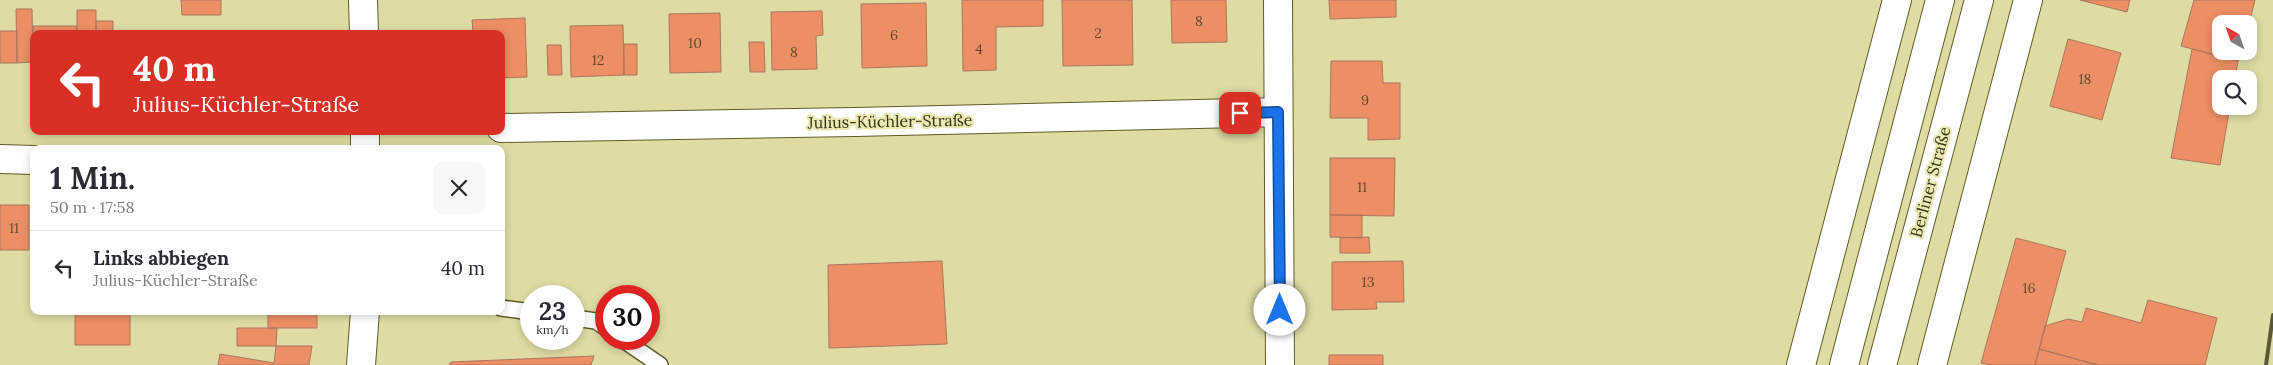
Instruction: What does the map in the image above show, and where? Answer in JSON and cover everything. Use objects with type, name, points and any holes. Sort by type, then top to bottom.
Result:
[{"type":"street","points":[[363,0],[364,30]]},
{"type":"street","points":[[1278,0],[1280,365]]},
{"type":"street","points":[[1800,365],[1897,0]]},
{"type":"street","points":[[1844,365],[1940,0]]},
{"type":"street","name":"Berliner Straße","points":[[1882,365],[1979,0]]},
{"type":"street","points":[[1932,365],[2028,0]]},
{"type":"street","name":"Julius-Küchler-Straße","points":[[505,128],[1278,112]]},
{"type":"street","points":[[0,159],[30,160]]},
{"type":"street","points":[[361,365],[364,315]]},
{"type":"lane","points":[[505,309],[520,311]]},
{"type":"lane","points":[[638,350],[660,365]]},
{"type":"building","points":[[181,0],[221,0],[221,15],[182,15]]},
{"type":"building","points":[[962,0],[1043,0],[1043,26],[996,27],[996,70],[963,71]]},
{"type":"building","points":[[1062,0],[1132,0],[1133,65],[1063,66]]},
{"type":"building","points":[[1171,0],[1226,0],[1227,42],[1172,43]]},
{"type":"building","points":[[1329,0],[1396,0],[1396,17],[1330,19]]},
{"type":"building","points":[[2080,0],[2130,0],[2127,12]]},
{"type":"building","points":[[2194,0],[2255,0],[2251,15],[2212,15],[2212,54],[2181,46]]},
{"type":"building","points":[[926,3],[927,66],[862,68],[861,4]]},
{"type":"building","points":[[16,9],[32,9],[30,62],[17,63]]},
{"type":"building","points":[[77,10],[96,10],[96,30],[77,30]]},
{"type":"building","points":[[822,11],[823,35],[816,36],[817,69],[772,70],[771,12]]},
{"type":"building","points":[[720,13],[721,72],[670,73],[669,14]]},
{"type":"building","points":[[525,18],[527,77],[505,78],[505,30],[473,30],[472,20]]},
{"type":"building","points":[[96,21],[113,21],[113,30],[96,30]]},
{"type":"building","points":[[623,25],[624,75],[571,77],[570,26]]},
{"type":"building","points":[[33,26],[77,26],[77,30],[33,30]]},
{"type":"building","points":[[0,31],[17,31],[17,63],[0,63]]},
{"type":"building","points":[[2068,39],[2121,53],[2102,120],[2050,106]]},
{"type":"building","points":[[749,42],[764,42],[765,72],[750,72]]},
{"type":"building","points":[[624,44],[637,44],[637,75],[624,75]]},
{"type":"building","points":[[547,45],[561,45],[562,75],[548,75]]},
{"type":"building","points":[[2192,49],[2212,54],[2212,60],[2238,61],[2236,70],[2212,70],[2212,115],[2228,115],[2220,165],[2171,158]]},
{"type":"building","points":[[1331,61],[1382,61],[1383,83],[1400,83],[1400,139],[1368,140],[1368,118],[1330,118]]},
{"type":"building","points":[[1330,158],[1395,158],[1394,216],[1330,215]]},
{"type":"building","points":[[0,205],[29,205],[29,250],[0,250]]},
{"type":"building","points":[[1330,215],[1362,215],[1362,238],[1330,237]]},
{"type":"building","points":[[1369,237],[1370,253],[1340,253],[1340,238]]},
{"type":"building","points":[[2016,238],[2066,251],[2035,365],[1991,365],[1981,363]]},
{"type":"building","points":[[942,261],[947,344],[829,348],[828,265]]},
{"type":"building","points":[[1403,261],[1404,302],[1376,302],[1377,309],[1332,310],[1332,262]]},
{"type":"building","points":[[2148,300],[2217,318],[2205,365],[2098,365],[2039,349],[2045,326],[2068,319],[2082,322],[2086,308],[2141,323]]},
{"type":"building","points":[[75,315],[130,315],[130,345],[75,345]]},
{"type":"building","points":[[268,315],[317,315],[317,328],[268,328]]},
{"type":"building","points":[[237,328],[277,328],[276,346],[237,346]]},
{"type":"building","points":[[276,346],[312,346],[309,365],[218,365],[220,354],[274,363]]},
{"type":"building","points":[[2039,349],[2098,365],[2035,365]]},
{"type":"building","points":[[1329,355],[1383,355],[1383,365],[1329,365]]},
{"type":"building","points":[[594,356],[591,365],[449,365],[451,362]]},
{"type":"railway","points":[[2266,365],[2273,315]]},
{"type":"route","points":[[1240,113],[1278,112],[1280,310]]}]
